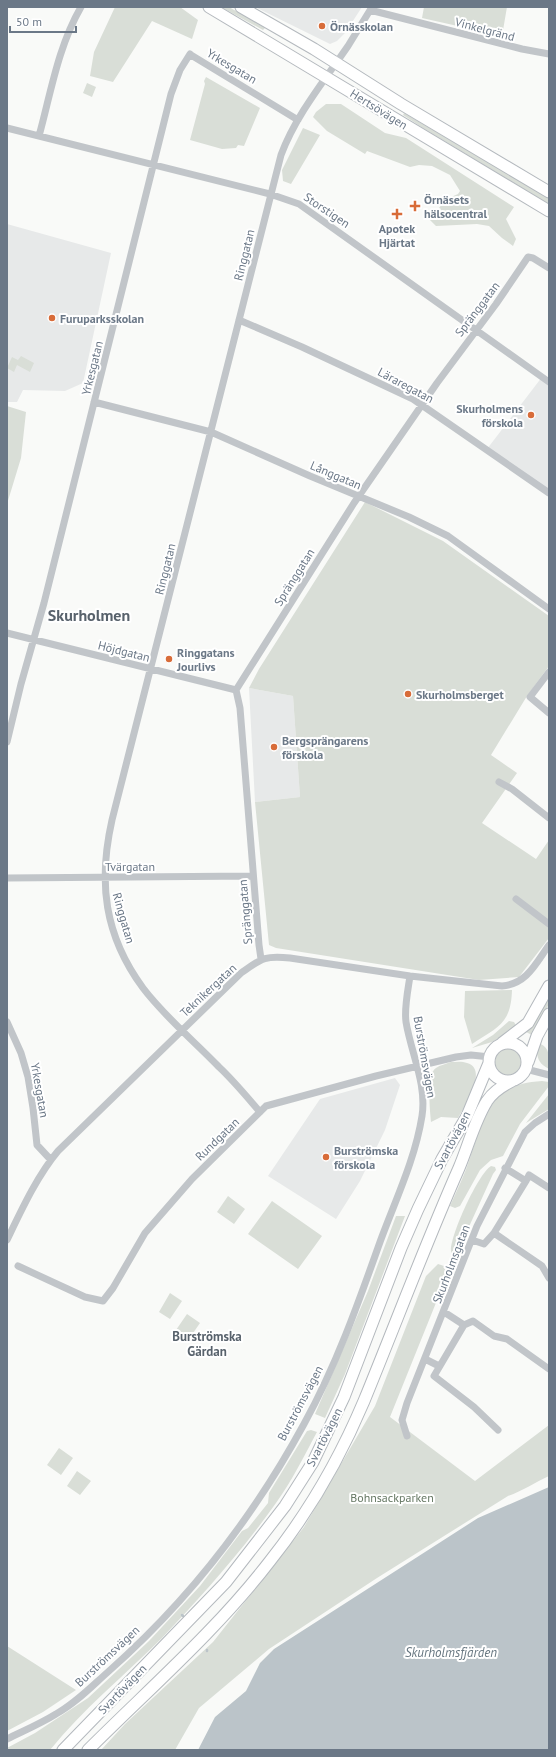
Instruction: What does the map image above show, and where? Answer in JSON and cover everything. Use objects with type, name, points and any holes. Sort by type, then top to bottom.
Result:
[{"type":"main road","name":"Hertsövägen","points":[[210,7],[549,211]]},
{"type":"main road","name":"Hertsövägen","points":[[241,7],[314,49],[335,64],[549,192]]},
{"type":"main road","points":[[549,986],[528,1023],[494,1049],[489,1060],[491,1071],[497,1077],[503,1081],[512,1081],[521,1076],[527,1066],[537,1036],[549,1014]]},
{"type":"main road","points":[[501,1044],[511,1043],[519,1046],[526,1054],[527,1066]]},
{"type":"main road","name":"Svartövägen","points":[[62,1750],[226,1582],[260,1540],[293,1494],[313,1462],[344,1397],[415,1216],[442,1159],[466,1116],[489,1060]]},
{"type":"main road","name":"Svartövägen","points":[[88,1750],[177,1663],[245,1591],[270,1561],[321,1488],[342,1449],[363,1402],[428,1239],[482,1111],[492,1095],[512,1081]]},
{"type":"street","points":[[39,136],[59,57],[69,31],[81,7]]},
{"type":"street","name":"Ringgatan","points":[[260,1112],[221,1068],[152,998],[129,966],[118,942],[110,919],[104,877],[105,856],[112,820],[270,194],[283,149],[298,120],[371,8]]},
{"type":"street","name":"Vinkelgränd","points":[[371,8],[522,50],[549,54]]},
{"type":"street","name":"Yrkesgatan","points":[[7,742],[171,94],[180,70],[190,54],[248,88],[298,120]]},
{"type":"street","name":"Storstigen","points":[[7,128],[292,200],[306,208],[549,382]]},
{"type":"street","name":"Spränggatan","points":[[261,958],[258,945],[240,708],[236,690],[358,496],[528,257],[533,258],[549,268]]},
{"type":"street","name":"Läraregatan","points":[[239,320],[309,350],[422,404],[549,493]]},
{"type":"street","name":"Långgatan","points":[[94,402],[211,432],[409,517],[448,536],[548,607]]},
{"type":"street","name":"Höjdgatan","points":[[7,633],[33,641],[236,690]]},
{"type":"street","points":[[549,672],[530,697],[549,713]]},
{"type":"street","points":[[499,782],[512,789],[549,818]]},
{"type":"street","name":"Tvärgatan","points":[[7,878],[253,876]]},
{"type":"street","points":[[516,899],[549,924]]},
{"type":"street","points":[[261,958],[290,958],[410,976],[489,985],[510,985],[525,978],[549,945]]},
{"type":"street","name":"Teknikergatan","points":[[7,1240],[17,1219],[51,1160],[241,973],[261,958]]},
{"type":"street","name":"Burströmsvägen","points":[[7,1739],[62,1710],[83,1694],[143,1640],[199,1578],[247,1516],[304,1424],[339,1352],[406,1176],[419,1132],[423,1114],[423,1091],[406,1020],[410,976]]},
{"type":"street","name":"Yrkesgatan","points":[[7,1022],[21,1053],[28,1077],[34,1108],[37,1145],[51,1160]]},
{"type":"street","name":"Rundgatan","points":[[18,1266],[86,1297],[103,1301],[113,1288],[144,1233],[192,1179],[266,1106],[281,1100],[417,1066],[471,1055],[489,1060]]},
{"type":"street","points":[[527,1066],[549,1075]]},
{"type":"street","name":"Skurholmsgatan","points":[[407,1436],[402,1420],[477,1226],[505,1168],[525,1132],[549,1114]]},
{"type":"street","points":[[505,1168],[526,1181]]},
{"type":"street","points":[[472,1240],[484,1244],[494,1233],[529,1175],[549,1188]]},
{"type":"street","points":[[494,1233],[542,1266],[549,1278]]},
{"type":"street","points":[[444,1312],[464,1325]]},
{"type":"street","points":[[498,1430],[474,1407],[434,1376],[464,1325],[473,1321],[494,1336],[506,1339],[549,1369]]},
{"type":"street","points":[[425,1359],[439,1366]]},
{"type":"shaded area","name":"Örnässkolan","points":[[255,7],[362,7],[345,33],[337,41],[330,44]]},
{"type":"shaded area","name":"Furuparksskolan","points":[[7,224],[111,253],[83,383],[65,391],[23,390],[17,402],[7,402]]},
{"type":"shaded area","name":"Skurholmens förskola","points":[[542,377],[549,382],[549,493],[487,449]]},
{"type":"shaded area","name":"Bergsprängarens förskola","points":[[249,688],[293,696],[300,797],[255,802]]},
{"type":"shaded area","name":"Burströmska förskola","points":[[395,1078],[400,1085],[385,1130],[360,1181],[336,1219],[268,1176],[320,1099]]},
{"type":"green space","points":[[115,7],[180,7],[198,20],[192,39],[152,21],[113,82],[90,76],[94,52]]},
{"type":"green space","points":[[221,7],[229,7],[265,28],[263,30]]},
{"type":"green space","points":[[424,7],[507,7],[502,36],[422,18]]},
{"type":"green space","points":[[206,77],[260,108],[244,146],[238,145],[236,148],[222,149],[190,140]]},
{"type":"green space","points":[[87,83],[96,87],[92,97],[83,93]]},
{"type":"green space","points":[[326,104],[341,104],[385,133],[406,138],[514,207],[506,219],[516,239],[513,246],[489,226],[477,224],[436,226],[429,219],[441,214],[439,208],[443,203],[442,201],[458,194],[460,191],[450,175],[432,166],[419,165],[410,167],[367,151],[365,154],[327,131],[313,117],[316,112]]},
{"type":"green space","points":[[404,113],[549,198],[549,204],[423,128],[403,115]]},
{"type":"green space","points":[[303,128],[320,135],[291,184],[283,181],[282,170]]},
{"type":"green space","points":[[21,356],[34,363],[30,372],[17,365],[14,372],[7,368],[12,357],[18,360]]},
{"type":"green space","points":[[7,406],[26,412],[21,458],[7,504]]},
{"type":"green space","points":[[365,502],[443,541],[549,616],[549,666],[527,696],[491,755],[517,773],[482,823],[536,859],[549,840],[549,938],[519,977],[479,980],[276,948],[269,945],[255,802],[300,797],[293,696],[249,688],[259,669]]},
{"type":"green space","points":[[512,990],[511,1001],[506,1018],[496,1028],[472,1044],[464,1017],[465,991]]},
{"type":"green space","points":[[549,994],[549,1004],[532,1035],[526,1032],[530,1028]]},
{"type":"green space","points":[[509,1021],[514,1022],[517,1027],[492,1042],[472,1048],[493,1035]]},
{"type":"green space","points":[[538,1043],[547,1050],[549,1057],[549,1069],[542,1065],[538,1059]]},
{"type":"green space","points":[[508,1049],[517,1053],[521,1062],[517,1071],[508,1075],[499,1071],[495,1062],[499,1053]]},
{"type":"green space","points":[[451,1062],[465,1062],[473,1067],[476,1073],[473,1089],[458,1118],[441,1117],[431,1122],[429,1093],[431,1077],[436,1068]]},
{"type":"green space","points":[[542,1081],[549,1082],[549,1086],[520,1124],[503,1156],[491,1160],[480,1170],[460,1206],[455,1208],[450,1206],[466,1170],[480,1128],[492,1104],[500,1095],[510,1088],[524,1083]]},
{"type":"green space","points":[[549,1094],[549,1109],[526,1123]]},
{"type":"green space","points":[[491,1166],[495,1167],[496,1170],[457,1253],[457,1258],[454,1258],[451,1251],[452,1242],[460,1218],[479,1180]]},
{"type":"green space","points":[[228,1196],[245,1209],[234,1224],[217,1212]]},
{"type":"green space","points":[[272,1201],[322,1236],[298,1269],[248,1234]]},
{"type":"green space","points":[[396,1216],[405,1216],[345,1374],[325,1418],[315,1414],[368,1291]]},
{"type":"green space","name":"Bohnsackparken","points":[[438,1264],[450,1268],[390,1417],[475,1481],[549,1425],[549,1476],[519,1492],[508,1496],[377,1578],[269,1649],[199,1708],[175,1750],[101,1750],[125,1724],[213,1642],[304,1527],[375,1406],[426,1276]]},
{"type":"green space","points":[[170,1293],[182,1301],[170,1319],[159,1312]]},
{"type":"green space","points":[[187,1314],[200,1323],[189,1339],[176,1330]]},
{"type":"green space","points":[[311,1430],[317,1432],[282,1495],[221,1573],[162,1638],[76,1720],[50,1750],[7,1750],[7,1748],[35,1733],[88,1698],[149,1641],[200,1586],[242,1531],[248,1528],[268,1503],[269,1493],[307,1431]]},
{"type":"green space","points":[[59,1448],[73,1458],[61,1475],[47,1465]]},
{"type":"green space","points":[[77,1471],[91,1481],[80,1495],[67,1486]]},
{"type":"green space","points":[[7,1646],[76,1690],[43,1712],[7,1731]]},
{"type":"water","name":"Skurholmsfjärden","points":[[549,1487],[549,1750],[198,1750],[215,1717],[246,1691],[260,1663],[274,1649],[478,1518]]},
{"type":"place","name":"Örnässkolan","points":[[322,26]]},
{"type":"place","name":"Örnäsets hälsocentral","points":[[415,206]]},
{"type":"place","name":"Apotek Hjärtat","points":[[397,214]]},
{"type":"place","name":"Furuparksskolan","points":[[52,318]]},
{"type":"place","name":"Skurholmens förskola","points":[[531,415]]},
{"type":"place","name":"Ringgatans Jourlivs","points":[[169,659]]},
{"type":"place","name":"Skurholmsberget","points":[[408,694]]},
{"type":"place","name":"Bergsprängarens förskola","points":[[274,747]]},
{"type":"place","name":"Burströmska förskola","points":[[326,1157]]},
{"type":"district","name":"Skurholmen","points":[[89,615]]},
{"type":"district","name":"Burströmska Gärdan","points":[[207,1344]]}]
